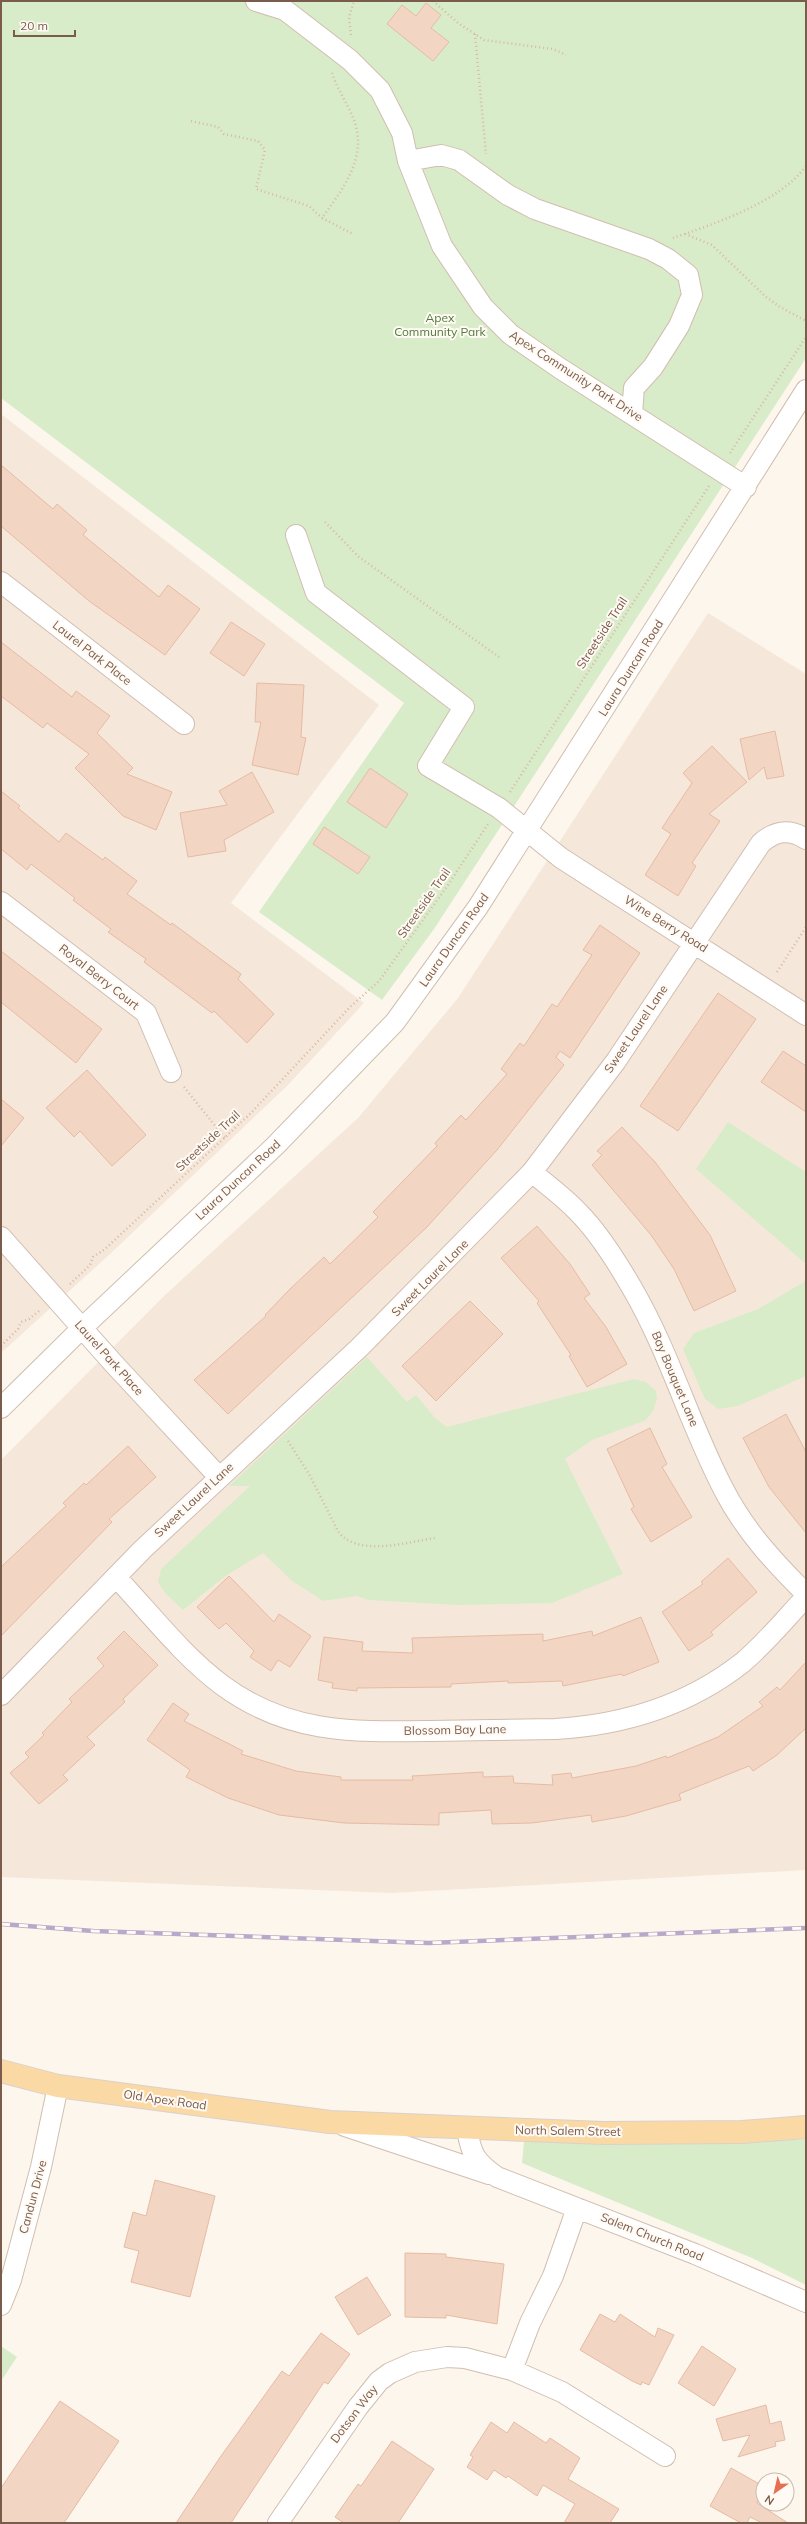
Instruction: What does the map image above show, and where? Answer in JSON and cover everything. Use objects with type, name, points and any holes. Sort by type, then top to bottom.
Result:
[{"type":"main road","name":"Old Apex Road","points":[[1,2071],[58,2086],[330,2122]]},
{"type":"main road","name":"North Salem Street","points":[[330,2122],[611,2133],[742,2132],[806,2127]]},
{"type":"street","name":"Apex Community Park Drive","points":[[256,1],[285,10],[350,60],[380,90],[394,114],[402,133],[408,161],[442,246],[483,307],[510,334],[746,487]]},
{"type":"street","points":[[408,161],[441,156],[459,160],[508,195],[535,209],[649,248],[668,259],[688,275],[692,295],[679,326],[653,367],[634,388],[632,412]]},
{"type":"street","name":"Laura Duncan Road","points":[[1,1408],[82,1328],[275,1146],[395,1022],[446,954],[528,830],[806,390]]},
{"type":"street","name":"Wine Berry Road","points":[[296,534],[316,593],[464,707],[428,766],[499,808],[561,858],[806,1015]]},
{"type":"street","name":"Laurel Park Place","points":[[1,582],[184,724]]},
{"type":"street","name":"Sweet Laurel Lane","points":[[1,1694],[116,1577],[219,1477],[360,1348],[532,1172],[616,1060],[761,843],[772,834],[782,832],[792,832],[806,839]]},
{"type":"street","name":"Royal Berry Court","points":[[1,902],[146,1013],[171,1072]]},
{"type":"street","name":"Bay Bouquet Lane","points":[[532,1172],[578,1212],[606,1248],[632,1288],[665,1350],[725,1493],[746,1527],[769,1556],[806,1594]]},
{"type":"street","name":"Laurel Park Place","points":[[1,1237],[82,1328],[219,1477]]},
{"type":"street","name":"Blossom Bay Lane","points":[[116,1577],[201,1667],[232,1692],[279,1717],[312,1726],[347,1731],[555,1729],[580,1728],[628,1720],[678,1702],[712,1684],[742,1663],[765,1642],[806,1597]]},
{"type":"street","name":"Candun Drive","points":[[1,2305],[11,2280],[42,2167],[58,2086]]},
{"type":"street","name":"Salem Church Road","points":[[330,2122],[441,2156],[497,2177],[696,2254],[806,2302]]},
{"type":"street","name":"Salem Church Road","points":[[467,2128],[473,2154],[484,2168],[497,2177]]},
{"type":"street","points":[[512,2370],[530,2323],[553,2276],[577,2208]]},
{"type":"street","name":"Dotson Way","points":[[278,2523],[358,2407],[379,2382],[390,2373],[415,2362],[447,2357],[465,2358],[512,2370],[562,2392],[665,2456]]},
{"type":"path","points":[[433,1],[458,22],[484,40],[553,49],[566,55]]},
{"type":"path","points":[[475,34],[477,72],[487,157],[484,177]]},
{"type":"path","points":[[322,218],[344,188],[355,164],[358,141],[354,121],[336,84],[332,70]]},
{"type":"path","points":[[191,121],[218,127],[224,134],[258,141],[265,150],[256,189],[308,206],[322,218],[353,234]]},
{"type":"path","points":[[649,248],[716,224],[759,202],[798,177],[806,166]]},
{"type":"path","points":[[685,234],[712,245],[766,297],[780,307],[806,321]]},
{"type":"path","points":[[740,438],[806,337]]},
{"type":"path","name":"Streetside Trail","points":[[90,1265],[93,1257],[105,1249],[225,1138],[277,1087],[350,1007],[379,981],[448,885],[703,495]]},
{"type":"path","points":[[324,522],[359,557],[499,657]]},
{"type":"path","points":[[774,976],[806,927]]},
{"type":"path","points":[[171,1072],[225,1138]]},
{"type":"path","points":[[1,1346],[18,1329],[21,1322],[29,1319]]},
{"type":"path","points":[[288,1440],[309,1474],[339,1533],[345,1540],[353,1544],[369,1546],[435,1538]]},
{"type":"shaded area","points":[[1,414],[379,705],[231,903],[364,1003],[287,1086],[109,1255],[1,1353]]},
{"type":"shaded area","points":[[708,613],[806,674],[806,1870],[391,1893],[1,1877],[1,1460],[164,1296],[358,1118],[458,998]]},
{"type":"green space","name":"Apex Community Park","points":[[1,1],[806,1],[806,358],[434,929],[382,1000],[259,912],[404,703],[1,398]]},
{"type":"green space","points":[[728,1122],[806,1172],[806,1264],[696,1169]]},
{"type":"green space","points":[[806,1276],[806,1376],[738,1406],[718,1409],[705,1399],[683,1349],[694,1333],[758,1309],[804,1282]]},
{"type":"green space","points":[[367,1357],[407,1402],[416,1395],[435,1418],[447,1427],[634,1379],[646,1382],[656,1391],[657,1399],[653,1411],[646,1420],[592,1440],[565,1459],[623,1574],[552,1603],[457,1605],[369,1600],[357,1596],[323,1601],[291,1580],[263,1553],[227,1575],[183,1610],[165,1593],[158,1582],[161,1569],[250,1486],[229,1486]]},
{"type":"green space","points":[[806,2139],[806,2285],[752,2258],[522,2163],[524,2142],[757,2142]]},
{"type":"green space","points":[[1,2346],[17,2357],[1,2381]]},
{"type":"building","points":[[426,3],[441,15],[431,28],[449,42],[433,61],[387,24],[402,5],[416,16]]},
{"type":"building","points":[[1,465],[53,509],[57,504],[87,530],[83,535],[159,597],[168,585],[200,609],[165,655],[89,601],[1,526]]},
{"type":"building","points":[[231,622],[265,644],[244,676],[210,653]]},
{"type":"building","points":[[1,642],[72,697],[76,691],[110,716],[97,733],[133,768],[127,774],[172,792],[156,830],[123,816],[75,768],[89,754],[47,723],[43,728],[1,696]]},
{"type":"building","points":[[257,683],[304,685],[301,737],[306,738],[298,775],[252,765],[261,722],[255,722]]},
{"type":"building","points":[[775,731],[784,776],[767,779],[764,767],[749,780],[740,739]]},
{"type":"building","points":[[712,746],[747,782],[709,814],[720,821],[692,863],[696,866],[678,896],[645,875],[671,834],[662,828],[692,783],[683,773]]},
{"type":"building","points":[[370,768],[408,794],[386,828],[347,802]]},
{"type":"building","points":[[252,772],[274,812],[224,840],[226,851],[188,857],[180,813],[227,805],[219,791]]},
{"type":"building","points":[[1,791],[20,806],[18,808],[59,842],[66,833],[103,860],[105,857],[137,881],[127,894],[171,925],[172,923],[241,974],[238,979],[274,1014],[247,1043],[214,1011],[212,1013],[144,962],[146,959],[108,932],[111,929],[73,900],[75,898],[31,864],[27,870],[1,849]]},
{"type":"building","points":[[324,827],[370,857],[358,874],[313,844]]},
{"type":"building","points":[[600,925],[640,953],[570,1058],[560,1051],[556,1057],[564,1065],[497,1150],[427,1227],[228,1414],[194,1380],[266,1316],[265,1315],[290,1289],[324,1257],[330,1264],[378,1217],[373,1212],[437,1146],[435,1143],[461,1115],[466,1120],[507,1074],[501,1069],[520,1043],[524,1046],[552,1004],[557,1007],[592,955],[583,950]]},
{"type":"building","points":[[1,951],[102,1029],[76,1063],[1,1002]]},
{"type":"building","points":[[718,993],[756,1019],[678,1131],[640,1106]]},
{"type":"building","points":[[783,1051],[806,1066],[806,1112],[761,1082]]},
{"type":"building","points":[[87,1070],[146,1135],[112,1166],[80,1131],[74,1137],[46,1108]]},
{"type":"building","points":[[1,1099],[24,1118],[1,1146]]},
{"type":"building","points":[[622,1127],[655,1162],[710,1235],[736,1291],[694,1311],[674,1269],[651,1235],[592,1165],[602,1155],[597,1151]]},
{"type":"building","points":[[537,1226],[570,1264],[590,1294],[584,1298],[606,1327],[627,1364],[587,1387],[569,1356],[571,1355],[537,1303],[539,1301],[501,1258]]},
{"type":"building","points":[[470,1301],[503,1334],[436,1401],[402,1366]]},
{"type":"building","points":[[786,1414],[806,1452],[806,1533],[769,1487],[743,1438]]},
{"type":"building","points":[[650,1428],[667,1464],[662,1467],[692,1517],[651,1542],[631,1509],[634,1507],[607,1449]]},
{"type":"building","points":[[128,1446],[156,1477],[109,1519],[112,1522],[1,1636],[1,1567],[66,1506],[63,1503],[84,1483],[86,1485]]},
{"type":"building","points":[[728,1558],[757,1592],[711,1632],[713,1635],[689,1651],[662,1612],[703,1584],[701,1582]]},
{"type":"building","points":[[229,1576],[274,1622],[279,1614],[311,1636],[290,1667],[278,1660],[271,1671],[250,1657],[254,1651],[226,1623],[219,1629],[197,1607]]},
{"type":"building","points":[[641,1617],[659,1662],[623,1676],[622,1674],[563,1686],[562,1681],[508,1683],[508,1681],[451,1684],[451,1687],[357,1688],[357,1691],[332,1688],[333,1683],[318,1680],[324,1637],[363,1642],[362,1651],[413,1653],[412,1638],[543,1634],[543,1641],[592,1631],[593,1636]]},
{"type":"building","points":[[124,1631],[158,1665],[123,1699],[125,1702],[87,1737],[95,1745],[63,1775],[68,1780],[39,1804],[10,1773],[29,1757],[25,1753],[44,1735],[42,1733],[72,1702],[69,1699],[104,1666],[97,1658]]},
{"type":"building","points":[[806,1662],[806,1728],[777,1755],[753,1771],[749,1766],[679,1794],[681,1800],[626,1816],[592,1822],[591,1815],[532,1823],[492,1824],[491,1810],[439,1813],[439,1825],[344,1823],[279,1815],[228,1798],[186,1777],[190,1770],[147,1740],[173,1703],[189,1714],[184,1721],[243,1751],[241,1754],[296,1771],[341,1777],[341,1780],[413,1780],[412,1776],[483,1772],[483,1777],[513,1776],[514,1783],[553,1785],[552,1775],[571,1773],[572,1778],[636,1766],[666,1756],[667,1758],[718,1737],[763,1706],[759,1702],[777,1687],[780,1690]]},
{"type":"building","points":[[155,2180],[215,2196],[190,2297],[131,2282],[139,2251],[124,2247],[133,2212],[146,2216]]},
{"type":"building","points":[[405,2253],[446,2254],[446,2257],[504,2264],[497,2324],[446,2315],[446,2318],[405,2317]]},
{"type":"building","points":[[367,2277],[391,2315],[358,2335],[335,2297]]},
{"type":"building","points":[[600,2314],[615,2322],[620,2314],[655,2337],[658,2328],[674,2335],[649,2385],[642,2382],[641,2385],[632,2381],[580,2350]]},
{"type":"building","points":[[321,2333],[350,2354],[328,2384],[324,2382],[231,2523],[176,2523],[221,2456],[282,2371],[289,2376]]},
{"type":"building","points":[[702,2346],[736,2369],[714,2406],[678,2383]]},
{"type":"building","points":[[60,2401],[119,2441],[64,2523],[1,2523],[1,2488]]},
{"type":"building","points":[[766,2405],[770,2424],[781,2421],[785,2440],[775,2442],[776,2446],[738,2457],[750,2435],[723,2441],[716,2419]]},
{"type":"building","points":[[491,2422],[507,2433],[514,2422],[546,2443],[550,2438],[580,2458],[568,2479],[619,2509],[610,2523],[564,2523],[575,2504],[543,2485],[537,2496],[508,2476],[506,2478],[494,2470],[487,2480],[467,2467],[473,2457],[470,2455]]},
{"type":"building","points":[[392,2441],[434,2469],[398,2523],[344,2523],[335,2517],[358,2484],[361,2486]]},
{"type":"building","points":[[731,2468],[755,2482],[755,2512],[771,2512],[788,2523],[762,2523],[750,2517],[747,2523],[741,2523],[710,2506]]},
{"type":"railway","points":[[1,1924],[93,1931],[429,1943],[806,1928]]}]
